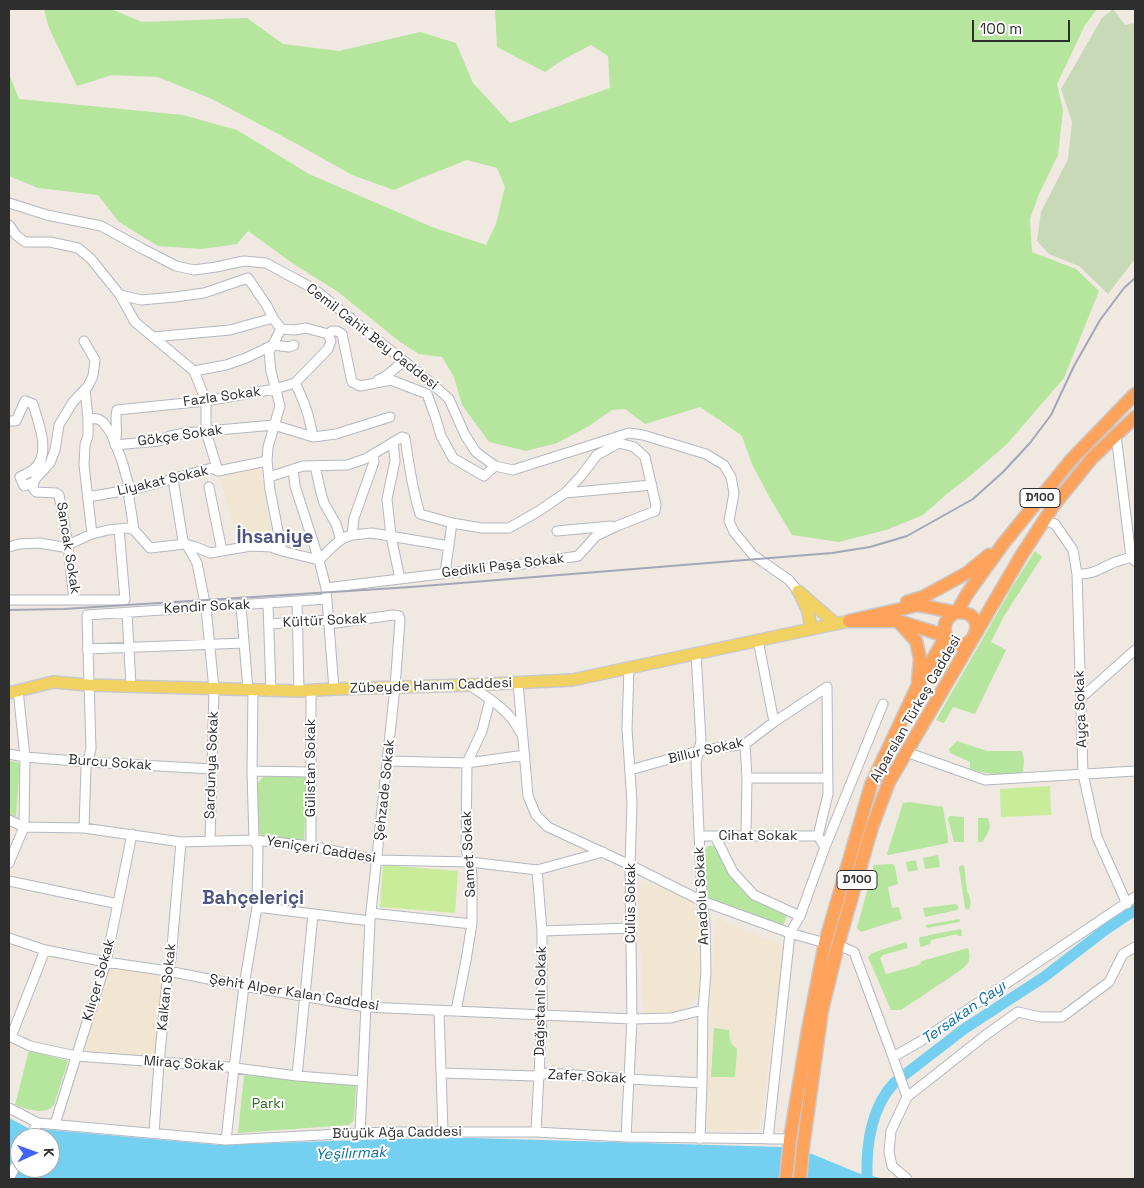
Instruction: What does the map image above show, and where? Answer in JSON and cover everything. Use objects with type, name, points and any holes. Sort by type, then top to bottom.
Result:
[{"type":"highway","name":"D100","points":[[946,636],[944,625],[946,620],[957,612],[967,594],[1003,544],[1071,460],[1135,394]]},
{"type":"highway","name":"D100","points":[[975,636],[1021,556],[1054,505],[1092,458],[1135,417]]},
{"type":"highway","points":[[849,621],[923,596],[967,573],[1003,544]]},
{"type":"highway","points":[[918,605],[966,613],[974,619],[977,628],[975,636],[969,642],[959,645],[949,640],[946,636],[898,621],[849,621],[918,605]]},
{"type":"highway","points":[[898,621],[916,641],[920,658],[918,686]]},
{"type":"highway","name":"Alparslan Türkeş Caddesi","points":[[790,1142],[808,1030],[832,944],[871,785],[918,686],[946,636]]},
{"type":"highway","name":"Alparslan Türkeş Caddesi","points":[[800,1179],[832,944],[889,782],[975,636]]},
{"type":"highway","name":"D100","points":[[786,1179],[790,1142]]},
{"type":"main road","points":[[798,590],[836,624]]},
{"type":"main road","points":[[798,590],[808,611],[811,629]]},
{"type":"main road","name":"Zübeyde Hanım Caddesi","points":[[13,691],[53,682],[88,685],[305,691],[572,680],[849,621]]},
{"type":"street","name":"Cemil Cahit Bey Caddesi","points":[[9,203],[47,215],[101,226],[176,266],[194,270],[244,261],[266,264],[314,289],[449,399],[464,435],[476,452],[495,466]]},
{"type":"street","points":[[9,225],[16,235],[25,242],[50,242],[78,248],[91,259],[120,295],[135,322],[194,371],[206,401],[206,432],[218,470]]},
{"type":"street","points":[[120,295],[141,300],[175,297],[204,293],[248,278],[267,306],[272,318],[282,329],[295,330],[306,328],[328,334],[332,330],[342,334],[352,382],[360,386],[391,380],[427,394],[440,436],[453,458],[484,476],[495,466],[513,470],[629,433],[643,435],[706,454],[724,465],[730,477],[734,493],[729,521],[734,532],[753,555],[789,580],[798,590]]},
{"type":"street","points":[[153,337],[230,330],[272,318]]},
{"type":"street","points":[[282,329],[269,352],[271,371],[280,406],[268,447],[267,461],[282,551]]},
{"type":"street","name":"Fazla Sokak","points":[[115,443],[117,437],[117,410],[206,401],[275,389],[295,383],[328,349],[331,341],[328,334]]},
{"type":"street","points":[[9,421],[16,421],[24,401],[33,404],[44,452],[40,462],[34,469],[20,477],[24,486],[34,482],[50,463],[55,450],[59,425],[73,402],[94,376],[95,360],[84,341]]},
{"type":"street","points":[[194,371],[246,358],[273,345],[289,347],[294,345]]},
{"type":"street","points":[[369,385],[386,376],[404,361]]},
{"type":"street","points":[[295,383],[310,418],[313,437]]},
{"type":"street","points":[[85,389],[88,436],[85,446],[84,465],[92,534]]},
{"type":"street","points":[[88,418],[98,419],[103,422],[111,433],[122,461],[130,490],[129,498],[134,530]]},
{"type":"street","points":[[274,425],[313,437],[336,434],[390,418]]},
{"type":"street","name":"Gökçe Sokak","points":[[115,443],[160,441],[170,436],[186,433],[274,425]]},
{"type":"street","points":[[269,477],[303,466],[347,465],[366,460],[400,436],[405,438],[408,465],[420,514],[452,524],[482,528],[509,528],[565,493],[597,455],[619,443],[629,433]]},
{"type":"street","points":[[1077,574],[1087,574],[1114,563],[1133,559],[1116,434]]},
{"type":"street","points":[[393,442],[395,461],[387,499],[391,536],[400,579]]},
{"type":"street","name":"Gedikli Paşa Sokak","points":[[326,588],[578,556],[596,536],[655,511],[656,504],[645,457],[634,447],[619,443]]},
{"type":"street","points":[[352,535],[354,520],[374,462],[373,455]]},
{"type":"street","name":"Liyakat Sokak","points":[[88,498],[130,490],[212,468],[218,470],[267,461]]},
{"type":"street","points":[[315,466],[320,493],[336,524],[341,540]]},
{"type":"street","points":[[293,469],[295,486],[320,560],[326,588],[334,689]]},
{"type":"street","name":"Sardunya Sokak","points":[[173,479],[183,541],[197,563],[206,608],[210,645],[214,689],[210,841]]},
{"type":"street","name":"Sancak Sokak","points":[[34,482],[33,488],[36,492],[56,493],[59,495],[68,545],[74,600],[125,600],[119,529]]},
{"type":"street","points":[[565,493],[652,485]]},
{"type":"street","points":[[209,487],[222,551]]},
{"type":"street","points":[[336,524],[354,520]]},
{"type":"street","name":"Ayça Sokak","points":[[1044,520],[1055,524],[1073,550],[1077,574],[1083,774],[1097,837],[1127,904]]},
{"type":"street","points":[[446,573],[452,524]]},
{"type":"street","points":[[1128,532],[1135,525]]},
{"type":"street","points":[[557,531],[617,526]]},
{"type":"street","points":[[9,547],[19,544],[39,543],[63,547],[92,534],[128,528],[134,530],[150,548],[187,545],[210,553],[250,546],[271,547],[320,560]]},
{"type":"street","points":[[320,560],[341,540],[352,535],[372,533],[449,546]]},
{"type":"street","name":"Kendir Sokak","points":[[87,649],[87,616],[327,599]]},
{"type":"street","points":[[9,600],[74,600]]},
{"type":"street","name":"Gülistan Sokak","points":[[297,602],[311,772],[311,846]]},
{"type":"street","points":[[268,604],[271,691]]},
{"type":"street","points":[[226,1140],[244,986],[257,906],[258,847],[254,840],[250,690],[241,606]]},
{"type":"street","points":[[128,612],[131,686]]},
{"type":"street","name":"Kültür Sokak","points":[[269,624],[328,620],[336,623],[399,616],[396,688]]},
{"type":"street","points":[[758,640],[774,722]]},
{"type":"street","points":[[84,828],[86,768],[91,749],[87,649],[244,643]]},
{"type":"street","points":[[1081,698],[1135,650]]},
{"type":"street","name":"Anadolu Sokak","points":[[696,653],[701,741],[696,763],[702,901],[706,925],[700,1139]]},
{"type":"street","name":"Cülüs Sokak","points":[[626,1137],[632,1019],[630,865],[632,802],[627,729],[629,668]]},
{"type":"street","points":[[518,683],[528,796],[536,815],[548,827],[702,901],[790,933],[854,952],[905,1093]]},
{"type":"street","points":[[469,685],[501,708],[516,724],[523,739]]},
{"type":"street","name":"Billur Sokak","points":[[630,770],[698,751],[745,744],[774,722],[827,687],[827,778]]},
{"type":"street","name":"Şehzade Sokak","points":[[360,1132],[370,917],[396,688]]},
{"type":"street","points":[[9,863],[24,827],[25,757],[13,691]]},
{"type":"street","name":"Samet Sokak","points":[[456,1011],[472,924],[472,876],[466,850],[467,762],[482,731],[490,700]]},
{"type":"street","points":[[768,1139],[790,933],[800,916],[825,847],[883,704]]},
{"type":"street","points":[[745,744],[747,778],[746,836]]},
{"type":"street","points":[[906,752],[985,780],[1135,771]]},
{"type":"street","name":"Burcu Sokak","points":[[9,754],[88,762],[212,769]]},
{"type":"street","points":[[388,761],[467,762],[524,756]]},
{"type":"street","points":[[252,771],[311,772]]},
{"type":"street","points":[[747,778],[827,778],[828,794],[818,836],[825,847]]},
{"type":"street","name":"Yeniçeri Caddesi","points":[[9,820],[24,827],[84,828],[181,842],[254,840],[311,846],[377,860],[470,862],[537,870],[603,852]]},
{"type":"street","name":"Kılıçer Sokak","points":[[55,1124],[106,962],[132,834]]},
{"type":"street","name":"Cihat Sokak","points":[[699,836],[818,836]]},
{"type":"street","points":[[715,836],[734,872],[754,895],[800,916]]},
{"type":"street","name":"Kalkan Sokak","points":[[154,1133],[159,1062],[168,971],[171,959],[181,842]]},
{"type":"street","name":"Dağıstanlı Sokak","points":[[536,1132],[542,1015],[542,931],[537,870]]},
{"type":"street","points":[[9,881],[118,904]]},
{"type":"street","points":[[894,1062],[921,1041],[1135,897]]},
{"type":"street","points":[[257,906],[313,914],[472,924]]},
{"type":"street","points":[[297,1076],[313,914]]},
{"type":"street","points":[[542,931],[631,928]]},
{"type":"street","name":"Şehit Alper Kalan Caddesi","points":[[9,938],[45,950],[106,962],[168,971],[366,1007],[632,1019],[671,1018],[703,1010]]},
{"type":"street","points":[[907,1179],[892,1166],[889,1152],[891,1131],[905,1093],[1018,1012],[1040,1017],[1062,1016],[1109,982],[1123,954],[1135,947]]},
{"type":"street","points":[[10,1037],[45,950]]},
{"type":"street","points":[[439,1011],[443,1132]]},
{"type":"street","name":"Miraç Sokak","points":[[10,1037],[30,1046],[76,1056],[234,1068],[297,1076],[362,1081]]},
{"type":"street","name":"Zafer Sokak","points":[[442,1073],[534,1076],[548,1073],[702,1082]]},
{"type":"street","name":"Büyük Ağa Caddesi","points":[[9,1108],[36,1125],[55,1124],[226,1140],[360,1132],[536,1132],[626,1137],[768,1139],[790,1142]]},
{"type":"shaded area","points":[[259,463],[271,532],[265,539],[238,542],[219,473]]},
{"type":"shaded area","points":[[649,883],[692,902],[699,914],[703,981],[697,996],[681,1012],[643,1012],[638,885]]},
{"type":"shaded area","points":[[717,918],[785,947],[759,1130],[707,1131],[708,1051]]},
{"type":"shaded area","points":[[110,968],[164,974],[157,1060],[84,1055]]},
{"type":"green space","points":[[44,9],[111,9],[142,22],[247,18],[283,44],[339,51],[420,32],[456,43],[473,83],[510,123],[610,88],[608,56],[591,45],[564,59],[545,72],[497,47],[495,9],[1097,9],[1085,25],[1057,84],[1063,110],[1058,155],[1039,194],[1030,219],[1032,252],[1076,269],[1099,291],[1064,378],[1007,444],[923,515],[886,530],[839,542],[792,535],[752,464],[742,436],[700,407],[645,424],[625,409],[612,410],[589,426],[557,443],[526,451],[489,442],[462,405],[454,377],[442,357],[419,354],[400,342],[337,291],[295,265],[248,231],[237,244],[202,249],[158,246],[119,222],[98,195],[38,188],[9,176],[9,74],[19,99],[183,115],[237,130],[309,174],[432,227],[486,245],[496,224],[505,187],[497,168],[467,160],[394,190],[352,175],[212,99],[158,77],[112,75],[77,86],[49,28]]},
{"type":"green space","points":[[1113,9],[1125,25],[1135,23],[1135,259],[1108,294],[1079,266],[1049,254],[1037,241],[1041,212],[1068,159],[1072,122],[1061,89],[1102,18]]},
{"type":"green space","points":[[1035,551],[1042,557],[1004,616],[991,642],[1006,650],[975,714],[953,707],[944,723],[936,720],[1014,584]]},
{"type":"green space","points":[[957,741],[987,751],[1022,751],[1024,760],[1023,773],[996,774],[970,769],[970,762],[950,753],[949,749]]},
{"type":"green space","points":[[9,761],[18,762],[20,766],[16,817],[9,814]]},
{"type":"green space","points":[[301,775],[307,778],[304,840],[263,837],[258,832],[258,783],[263,777]]},
{"type":"green space","points":[[1050,786],[1051,815],[1001,817],[1000,789]]},
{"type":"green space","points":[[909,802],[943,807],[948,843],[888,855],[903,803]]},
{"type":"green space","points":[[949,816],[964,817],[964,842],[954,842],[948,819]]},
{"type":"green space","points":[[978,818],[988,818],[990,825],[989,831],[982,842],[978,842]]},
{"type":"green space","points":[[708,846],[717,846],[748,895],[787,916],[783,925],[706,898],[705,850]]},
{"type":"green space","points":[[938,855],[940,867],[925,869],[923,858]]},
{"type":"green space","points":[[916,860],[918,870],[908,872],[906,862]]},
{"type":"green space","points":[[893,864],[898,884],[888,887],[892,908],[899,907],[902,919],[861,932],[857,928],[874,865]]},
{"type":"green space","points":[[383,865],[458,871],[455,913],[380,907]]},
{"type":"green space","points":[[964,865],[967,891],[970,898],[970,907],[967,910],[965,908],[959,868]]},
{"type":"green space","points":[[956,904],[959,907],[957,910],[925,917],[923,908]]},
{"type":"green space","points":[[959,919],[959,922],[927,928],[926,925]]},
{"type":"green space","points":[[961,929],[962,936],[957,934],[931,940],[930,944],[920,946],[919,937]]},
{"type":"green space","points":[[906,942],[908,948],[883,955],[880,958],[886,974],[919,965],[922,961],[968,948],[969,961],[961,970],[901,1010],[891,1010],[868,957],[872,953]]},
{"type":"green space","points":[[714,1028],[729,1030],[731,1043],[737,1049],[735,1077],[711,1077]]},
{"type":"green space","points":[[29,1050],[68,1061],[54,1105],[48,1110],[38,1111],[15,1105]]},
{"type":"green space","name":"Parkı","points":[[244,1075],[356,1085],[354,1120],[349,1125],[238,1133]]},
{"type":"water","name":"Yeşilırmak","points":[[9,1118],[28,1128],[10,1128],[10,1178],[60,1178],[60,1131],[219,1145],[472,1138],[781,1147],[812,1154],[858,1173],[885,1179],[9,1178]]},
{"type":"waterway","name":"Tersakan Çayı","points":[[867,1179],[867,1154],[871,1128],[880,1104],[894,1083],[964,1029],[1044,977],[1105,930],[1135,910]]},
{"type":"railway","points":[[9,610],[64,609],[411,587],[832,553],[870,547],[907,536],[973,499],[1003,472],[1030,443],[1051,415],[1074,366],[1100,320],[1124,288],[1135,278]]},
{"type":"district","name":"İhsaniye","points":[[275,538]]},
{"type":"district","name":"Bahçeleriçi","points":[[253,899]]}]
